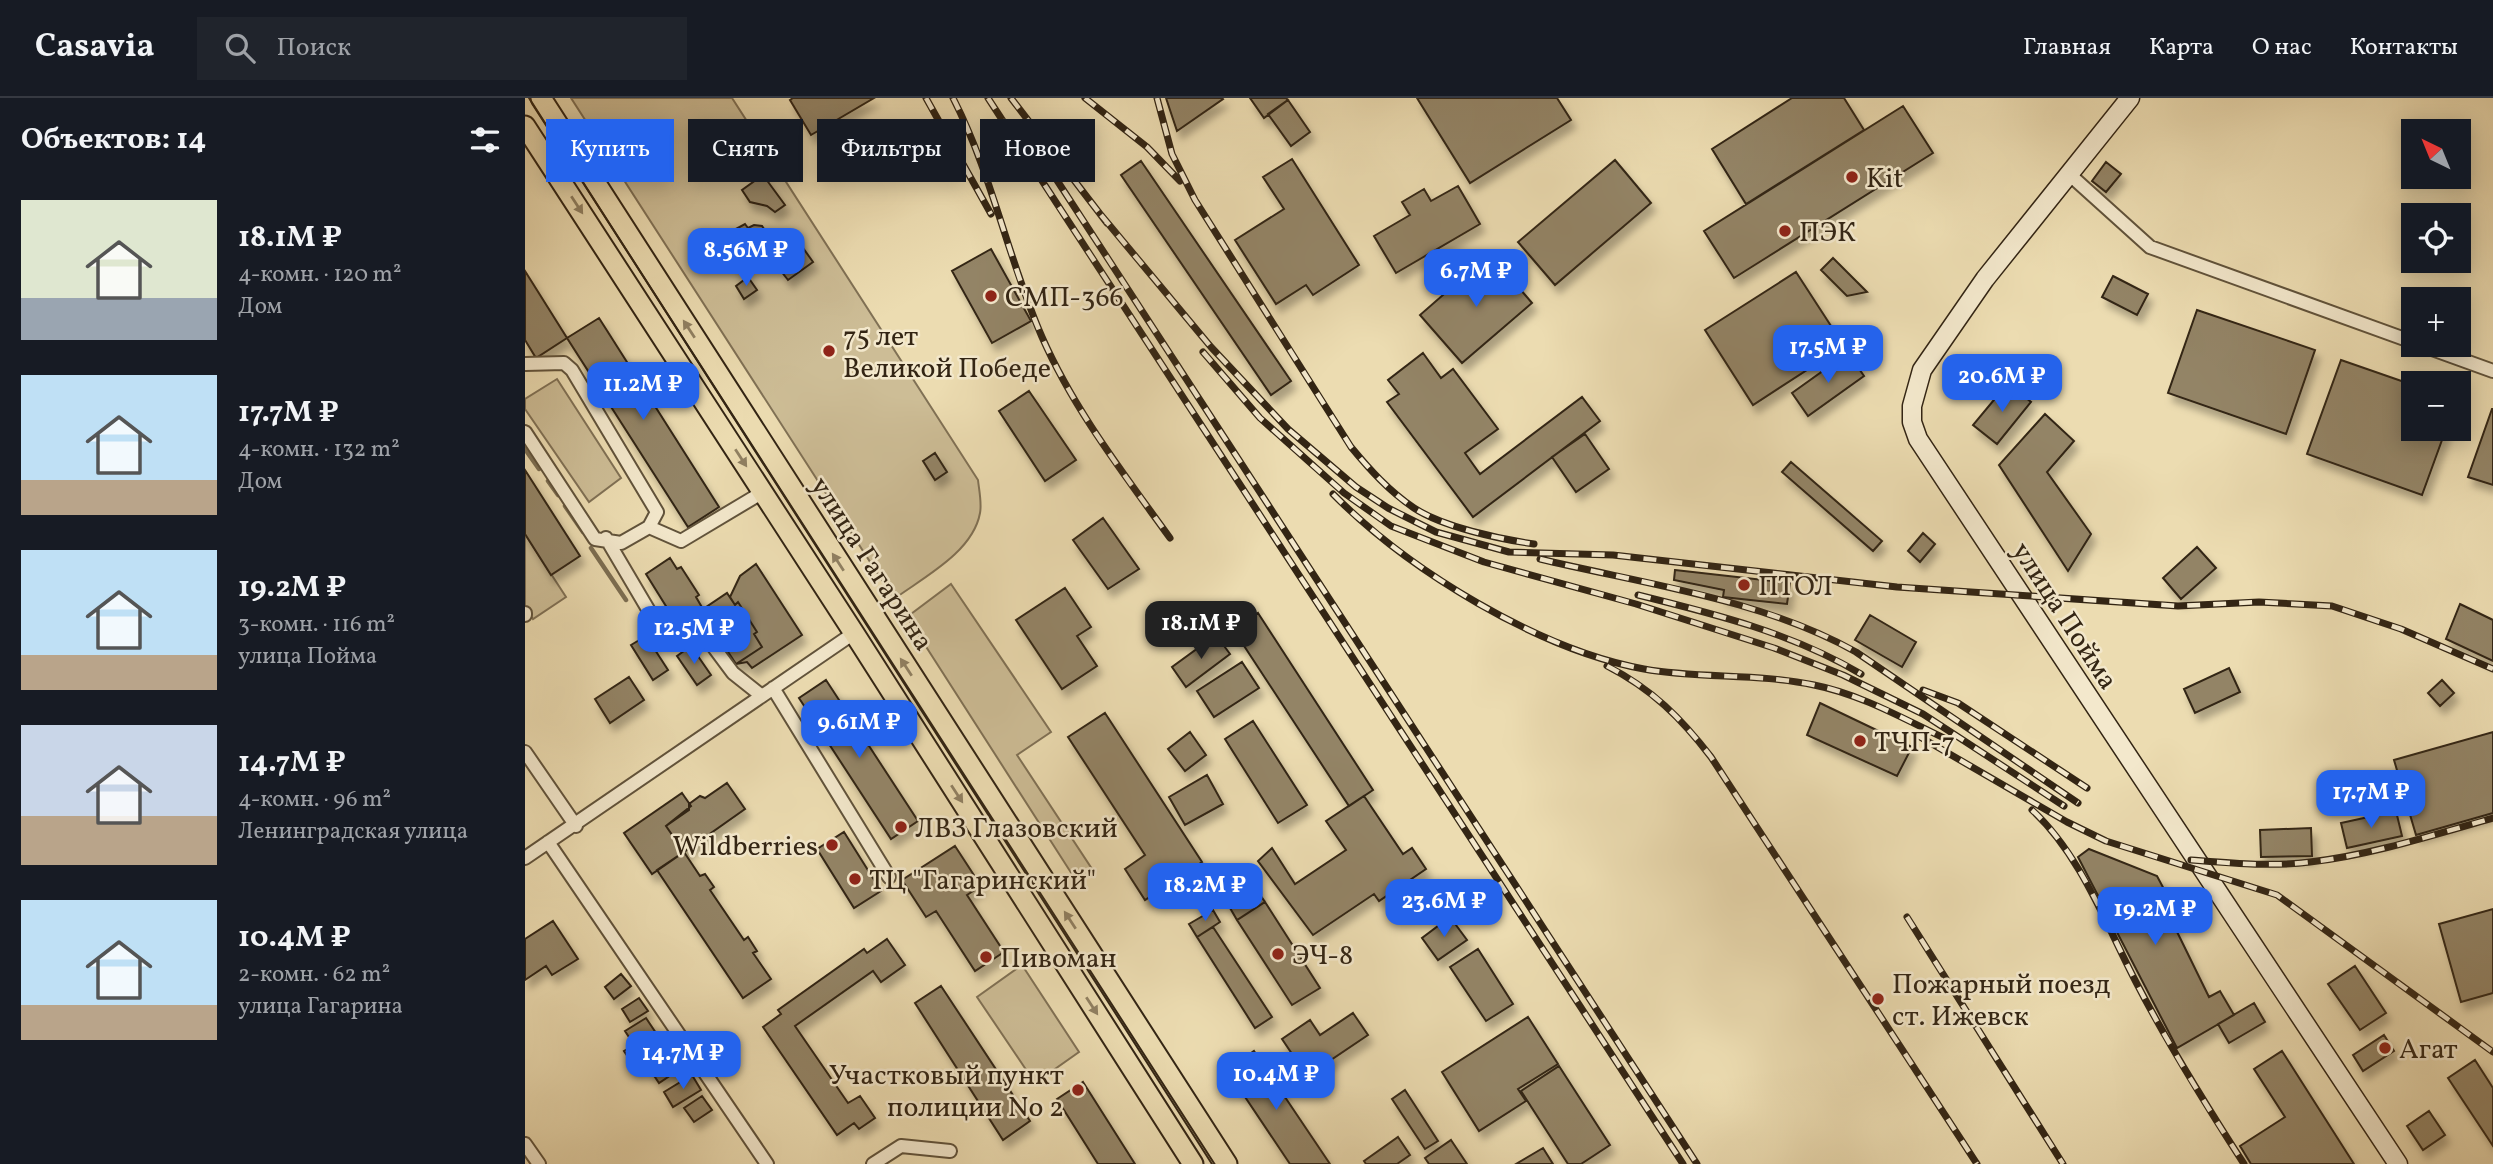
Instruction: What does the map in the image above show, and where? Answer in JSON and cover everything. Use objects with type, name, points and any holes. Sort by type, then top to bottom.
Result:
[{"type":"main road","name":"улица Гагарина","points":[[541,98],[1227,1164]]},
{"type":"main road","name":"улица Пойма","points":[[2129,99],[1985,279],[1938,344],[1922,369],[1914,391],[1912,422],[1918,439],[2399,1164]]},
{"type":"main road","name":"улица Гагарина","points":[[525,126],[532,152],[763,492],[1193,1164]]},
{"type":"main road","points":[[854,633],[875,619]]},
{"type":"street","points":[[2070,174],[2150,247],[2401,338]]},
{"type":"street","points":[[2454,357],[2493,371]]},
{"type":"street","points":[[525,364],[564,363],[572,370],[657,512],[649,527],[621,543],[606,538],[595,539],[525,432]]},
{"type":"street","points":[[649,527],[681,541],[763,492]]},
{"type":"street","points":[[606,538],[662,633],[680,636],[701,630],[733,673],[767,692],[889,877]]},
{"type":"street","points":[[525,859],[854,633]]},
{"type":"street","points":[[525,752],[576,826]]},
{"type":"street","points":[[548,842],[767,1164]]},
{"type":"street","points":[[525,1144],[539,1164]]},
{"type":"street","points":[[873,1164],[901,1146],[950,1151]]},
{"type":"shaded area","points":[[571,98],[732,98],[746,119],[688,119],[688,182],[786,182],[978,480],[980,513],[976,527],[958,552],[894,599],[625,182],[674,182],[674,119],[585,119]]},
{"type":"shaded area","points":[[557,379],[621,478],[589,502],[525,409],[525,399]]},
{"type":"shaded area","points":[[525,534],[566,597],[533,619],[525,607]]},
{"type":"shaded area","points":[[951,584],[1051,732],[1017,755],[1094,872],[1077,882],[907,617]]},
{"type":"shaded area","points":[[1022,965],[1079,1052],[1035,1083],[977,997]]},
{"type":"building","points":[[874,98],[838,119],[817,119],[817,131],[811,135],[790,100]]},
{"type":"building","points":[[1166,98],[1222,98],[1223,99],[1177,131]]},
{"type":"building","points":[[1250,98],[1286,98],[1288,100],[1264,118]]},
{"type":"building","points":[[1417,98],[1557,98],[1571,120],[1470,183]]},
{"type":"building","points":[[1792,98],[1844,98],[1864,130],[1746,204],[1712,149]]},
{"type":"building","points":[[1288,100],[1310,132],[1291,146],[1268,114]]},
{"type":"building","points":[[1903,106],[1933,153],[1734,278],[1704,231]]},
{"type":"building","points":[[1292,159],[1359,265],[1313,295],[1306,285],[1276,304],[1235,240],[1284,209],[1263,177]]},
{"type":"building","points":[[1615,160],[1651,203],[1555,285],[1518,242]]},
{"type":"building","points":[[1141,161],[1291,381],[1271,395],[1121,175]]},
{"type":"building","points":[[2106,162],[2121,174],[2106,192],[2092,181]]},
{"type":"building","points":[[753,182],[768,182],[785,205],[775,212],[767,206],[750,202],[742,190]]},
{"type":"building","points":[[1458,186],[1480,224],[1396,273],[1374,236],[1410,215],[1402,202],[1424,189],[1431,201]]},
{"type":"building","points":[[745,224],[748,228],[754,225],[762,226],[770,238],[767,246],[761,250],[764,254],[754,261],[751,257],[742,256],[732,262],[725,250],[734,244],[737,235],[734,230]]},
{"type":"building","points":[[791,231],[813,262],[788,280],[781,271],[793,263],[794,257],[781,238]]},
{"type":"building","name":"СМП-366","points":[[991,249],[1031,321],[992,343],[952,271]]},
{"type":"building","points":[[1490,254],[1532,303],[1462,363],[1420,315]]},
{"type":"building","points":[[1833,258],[1867,292],[1847,296],[1821,270]]},
{"type":"building","points":[[525,271],[567,338],[536,358],[525,340]]},
{"type":"building","points":[[1796,272],[1844,346],[1753,405],[1705,330]]},
{"type":"building","points":[[2113,276],[2148,294],[2137,315],[2102,297]]},
{"type":"building","points":[[748,277],[757,290],[744,299],[736,286]]},
{"type":"building","points":[[2197,310],[2315,350],[2286,434],[2168,393]]},
{"type":"building","points":[[599,318],[719,507],[688,527],[567,338]]},
{"type":"building","points":[[1423,353],[1441,378],[1453,369],[1498,429],[1465,453],[1480,474],[1582,397],[1600,421],[1473,517],[1387,402],[1399,394],[1388,380]]},
{"type":"building","points":[[1848,353],[1864,376],[1808,416],[1792,393]]},
{"type":"building","points":[[2341,360],[2401,381],[2401,441],[2442,441],[2422,495],[2307,454]]},
{"type":"building","points":[[2008,383],[2031,402],[1997,444],[1973,425]]},
{"type":"building","points":[[1029,391],[1076,460],[1045,481],[999,411]]},
{"type":"building","points":[[2493,409],[2493,485],[2468,477]]},
{"type":"building","points":[[2045,414],[2074,441],[2047,472],[2091,534],[2068,571],[1999,465]]},
{"type":"building","points":[[1585,434],[1609,469],[1576,492],[1552,457]]},
{"type":"building","points":[[935,453],[947,472],[935,480],[923,461]]},
{"type":"building","points":[[1791,462],[1882,541],[1873,551],[1782,472]]},
{"type":"building","points":[[525,470],[580,556],[551,575],[525,534]]},
{"type":"building","points":[[1103,518],[1139,569],[1108,589],[1073,540]]},
{"type":"building","points":[[1923,533],[1935,544],[1920,562],[1908,551]]},
{"type":"building","points":[[2197,547],[2216,568],[2181,599],[2163,578]]},
{"type":"building","points":[[670,558],[677,569],[681,567],[699,595],[696,597],[703,609],[727,593],[735,605],[738,602],[757,632],[754,634],[762,647],[736,664],[702,612],[679,627],[646,574]]},
{"type":"building","points":[[756,564],[802,635],[752,668],[747,662],[736,664],[762,647],[754,634],[757,632],[738,602],[735,605],[730,597],[740,576]]},
{"type":"building","name":"ПТОЛ","points":[[1675,570],[1790,583],[1787,604],[1723,597],[1724,590],[1674,580]]},
{"type":"building","points":[[1065,588],[1091,627],[1077,636],[1097,666],[1062,689],[1016,620]]},
{"type":"building","points":[[2460,604],[2493,620],[2493,661],[2446,639]]},
{"type":"building","points":[[1258,613],[1373,790],[1349,806],[1233,629]]},
{"type":"building","points":[[1870,615],[1916,642],[1902,667],[1855,640]]},
{"type":"building","points":[[1216,635],[1230,654],[1186,687],[1172,667]]},
{"type":"building","points":[[646,636],[668,670],[653,680],[631,645]]},
{"type":"building","points":[[691,646],[711,675],[697,685],[677,656]]},
{"type":"building","points":[[1242,662],[1259,688],[1214,717],[1197,691]]},
{"type":"building","points":[[2229,668],[2240,692],[2195,713],[2184,689]]},
{"type":"building","points":[[629,677],[644,700],[610,723],[595,699]]},
{"type":"building","points":[[826,680],[918,821],[891,839],[799,698]]},
{"type":"building","points":[[2442,680],[2454,693],[2440,706],[2428,693]]},
{"type":"building","name":"ТЧП-7","points":[[1820,703],[1912,747],[1897,776],[1807,735]]},
{"type":"building","points":[[1105,713],[1202,862],[1145,900],[1125,869],[1145,855],[1068,737]]},
{"type":"building","points":[[1253,721],[1307,805],[1278,823],[1225,739]]},
{"type":"building","points":[[1190,732],[1206,755],[1185,771],[1168,749]]},
{"type":"building","points":[[2493,732],[2493,813],[2416,835],[2394,760]]},
{"type":"building","points":[[1207,775],[1223,804],[1185,825],[1169,797]]},
{"type":"building","points":[[727,783],[745,809],[684,852],[666,826],[689,810],[689,804],[700,796],[705,798]]},
{"type":"building","points":[[682,793],[691,806],[666,826],[684,852],[652,874],[624,833]]},
{"type":"building","points":[[1364,796],[1403,854],[1412,848],[1426,869],[1379,901],[1374,894],[1313,935],[1258,861],[1272,848],[1295,884],[1346,850],[1326,821]]},
{"type":"building","points":[[2396,811],[2402,836],[2347,848],[2341,823]]},
{"type":"building","points":[[2311,828],[2312,856],[2261,857],[2260,830]]},
{"type":"building","name":"ТЦ \"Гагаринский\"","points":[[844,832],[881,891],[854,908],[817,849]]},
{"type":"building","points":[[955,846],[981,886],[967,895],[1004,952],[975,971],[936,911],[926,917],[902,880]]},
{"type":"building","points":[[2089,849],[2157,876],[2166,893],[2160,897],[2209,997],[2220,991],[2234,1015],[2177,1048],[2078,857]]},
{"type":"building","points":[[684,852],[700,876],[705,874],[714,887],[710,890],[744,940],[748,937],[757,951],[753,953],[771,979],[743,998],[657,870]]},
{"type":"building","points":[[1252,883],[1265,902],[1237,920],[1226,901]]},
{"type":"building","name":"ЭЧ-8","points":[[1265,902],[1320,988],[1292,1005],[1237,920]]},
{"type":"building","points":[[2493,909],[2493,993],[2461,1002],[2439,924]]},
{"type":"building","points":[[1213,910],[1220,922],[1197,937],[1189,924]]},
{"type":"building","points":[[1450,917],[1467,940],[1438,960],[1422,938]]},
{"type":"building","points":[[553,921],[578,959],[552,975],[546,966],[525,980],[525,939]]},
{"type":"building","points":[[1213,927],[1272,1017],[1255,1028],[1197,937]]},
{"type":"building","points":[[887,939],[905,965],[881,982],[873,971],[795,1026],[848,1103],[860,1096],[875,1118],[859,1129],[854,1123],[837,1135],[763,1027],[781,1014],[778,1010],[864,949],[867,953]]},
{"type":"building","points":[[1478,949],[1513,1004],[1486,1021],[1450,967]]},
{"type":"building","points":[[2355,966],[2386,1013],[2360,1030],[2328,984]]},
{"type":"building","points":[[621,974],[631,986],[614,999],[605,987]]},
{"type":"building","points":[[941,986],[1030,1121],[1003,1140],[915,1003]]},
{"type":"building","points":[[639,998],[648,1011],[630,1022],[622,1009]]},
{"type":"building","points":[[2254,1003],[2265,1022],[2229,1043],[2218,1024]]},
{"type":"building","points":[[1353,1013],[1368,1035],[1307,1076],[1282,1039],[1310,1020],[1320,1035]]},
{"type":"building","points":[[1528,1017],[1558,1064],[1518,1089],[1526,1101],[1479,1131],[1442,1072]]},
{"type":"building","points":[[646,1018],[656,1033],[635,1046],[644,1059],[634,1066],[624,1051],[634,1045],[625,1031]]},
{"type":"building","points":[[2384,1035],[2394,1051],[2363,1071],[2353,1055]]},
{"type":"building","points":[[1254,1051],[1330,1164],[1290,1164],[1227,1070]]},
{"type":"building","points":[[2282,1051],[2354,1164],[2251,1164],[2240,1146],[2285,1117],[2254,1069]]},
{"type":"building","points":[[670,1054],[680,1069],[659,1083],[649,1068]]},
{"type":"building","points":[[2475,1060],[2493,1088],[2493,1146],[2448,1078]]},
{"type":"building","points":[[1559,1066],[1610,1145],[1581,1164],[1568,1164],[1521,1091]]},
{"type":"building","points":[[692,1075],[701,1090],[673,1107],[664,1092]]},
{"type":"building","points":[[1083,1082],[1135,1164],[1098,1164],[1057,1099]]},
{"type":"building","points":[[1405,1090],[1438,1141],[1425,1149],[1392,1099]]},
{"type":"building","points":[[702,1096],[712,1110],[694,1122],[684,1108]]},
{"type":"building","points":[[2429,1111],[2445,1135],[2423,1150],[2407,1126]]},
{"type":"building","points":[[1398,1137],[1410,1155],[1397,1164],[1366,1164],[1364,1161]]},
{"type":"building","points":[[1451,1140],[1467,1164],[1429,1164],[1425,1158]]},
{"type":"building","points":[[1543,1148],[1553,1164],[1516,1164]]},
{"type":"waterway","points":[[525,449],[539,469]]},
{"type":"waterway","points":[[548,481],[558,495]]},
{"type":"waterway","points":[[565,506],[583,532]]},
{"type":"waterway","points":[[591,548],[626,600]]},
{"type":"tram line","points":[[529,98],[1212,1164]]},
{"type":"railway","points":[[926,98],[991,214]]},
{"type":"railway","points":[[953,98],[979,156],[1019,277],[1055,364],[1084,416],[1170,538]]},
{"type":"railway","points":[[988,98],[1683,1164]]},
{"type":"railway","points":[[1011,98],[1107,223]]},
{"type":"railway","points":[[1085,98],[1147,147],[1180,181]]},
{"type":"railway","points":[[1157,98],[1172,154],[1195,200],[1358,456],[1396,495],[1426,515],[1472,531],[1534,544]]},
{"type":"railway","points":[[1058,182],[1697,1164]]},
{"type":"railway","points":[[1101,215],[1211,347],[1288,429],[1356,487],[1388,508],[1436,532],[1509,552],[1613,555],[1897,587],[2178,606],[2259,602],[2332,606],[2401,629],[2493,669]]},
{"type":"railway","points":[[1203,352],[1260,418],[1344,493],[1391,526],[1484,562],[1636,604],[1774,648],[1843,675],[1923,714],[2064,806]]},
{"type":"railway","points":[[1333,494],[1398,551],[1437,578],[1477,603],[1562,644],[1644,669],[1793,681],[1831,689],[1881,708],[1946,739]]},
{"type":"railway","points":[[1540,559],[1702,595],[1782,619],[1820,634],[1856,652],[2078,803]]},
{"type":"railway","points":[[1638,595],[1753,626],[1808,647],[1861,674]]},
{"type":"railway","points":[[1607,666],[1638,684],[1665,706],[1711,757],[1977,1164]]},
{"type":"railway","points":[[1923,690],[1958,703],[2087,788]]},
{"type":"railway","points":[[1915,734],[2067,822],[2106,841],[2277,895],[2493,1052]]},
{"type":"railway","points":[[2032,810],[2065,848],[2079,869],[2162,1030],[2244,1164]]},
{"type":"railway","points":[[2191,860],[2265,864],[2333,859],[2425,838],[2493,818]]},
{"type":"railway","points":[[1907,917],[2063,1164]]},
{"type":"place","name":"Kit","points":[[1852,177]]},
{"type":"place","name":"ПЭК","points":[[1785,231]]},
{"type":"place","name":"СМП-366","points":[[991,296]]},
{"type":"place","name":"75 лет Великой Победе","points":[[829,351]]},
{"type":"place","name":"ПТОЛ","points":[[1744,585]]},
{"type":"place","name":"ТЧП-7","points":[[1860,741]]},
{"type":"place","name":"ЛВЗ Глазовский","points":[[901,827]]},
{"type":"place","name":"Wildberries","points":[[832,845]]},
{"type":"place","name":"ТЦ \"Гагаринский\"","points":[[855,879]]},
{"type":"place","name":"ЭЧ-8","points":[[1278,954]]},
{"type":"place","name":"Пивоман","points":[[986,957]]},
{"type":"place","name":"Пожарный поезд ст. Ижевск","points":[[1878,999]]},
{"type":"place","name":"Агат","points":[[2385,1048]]},
{"type":"place","name":"Участковый пункт полиции No 2","points":[[1078,1090]]}]
